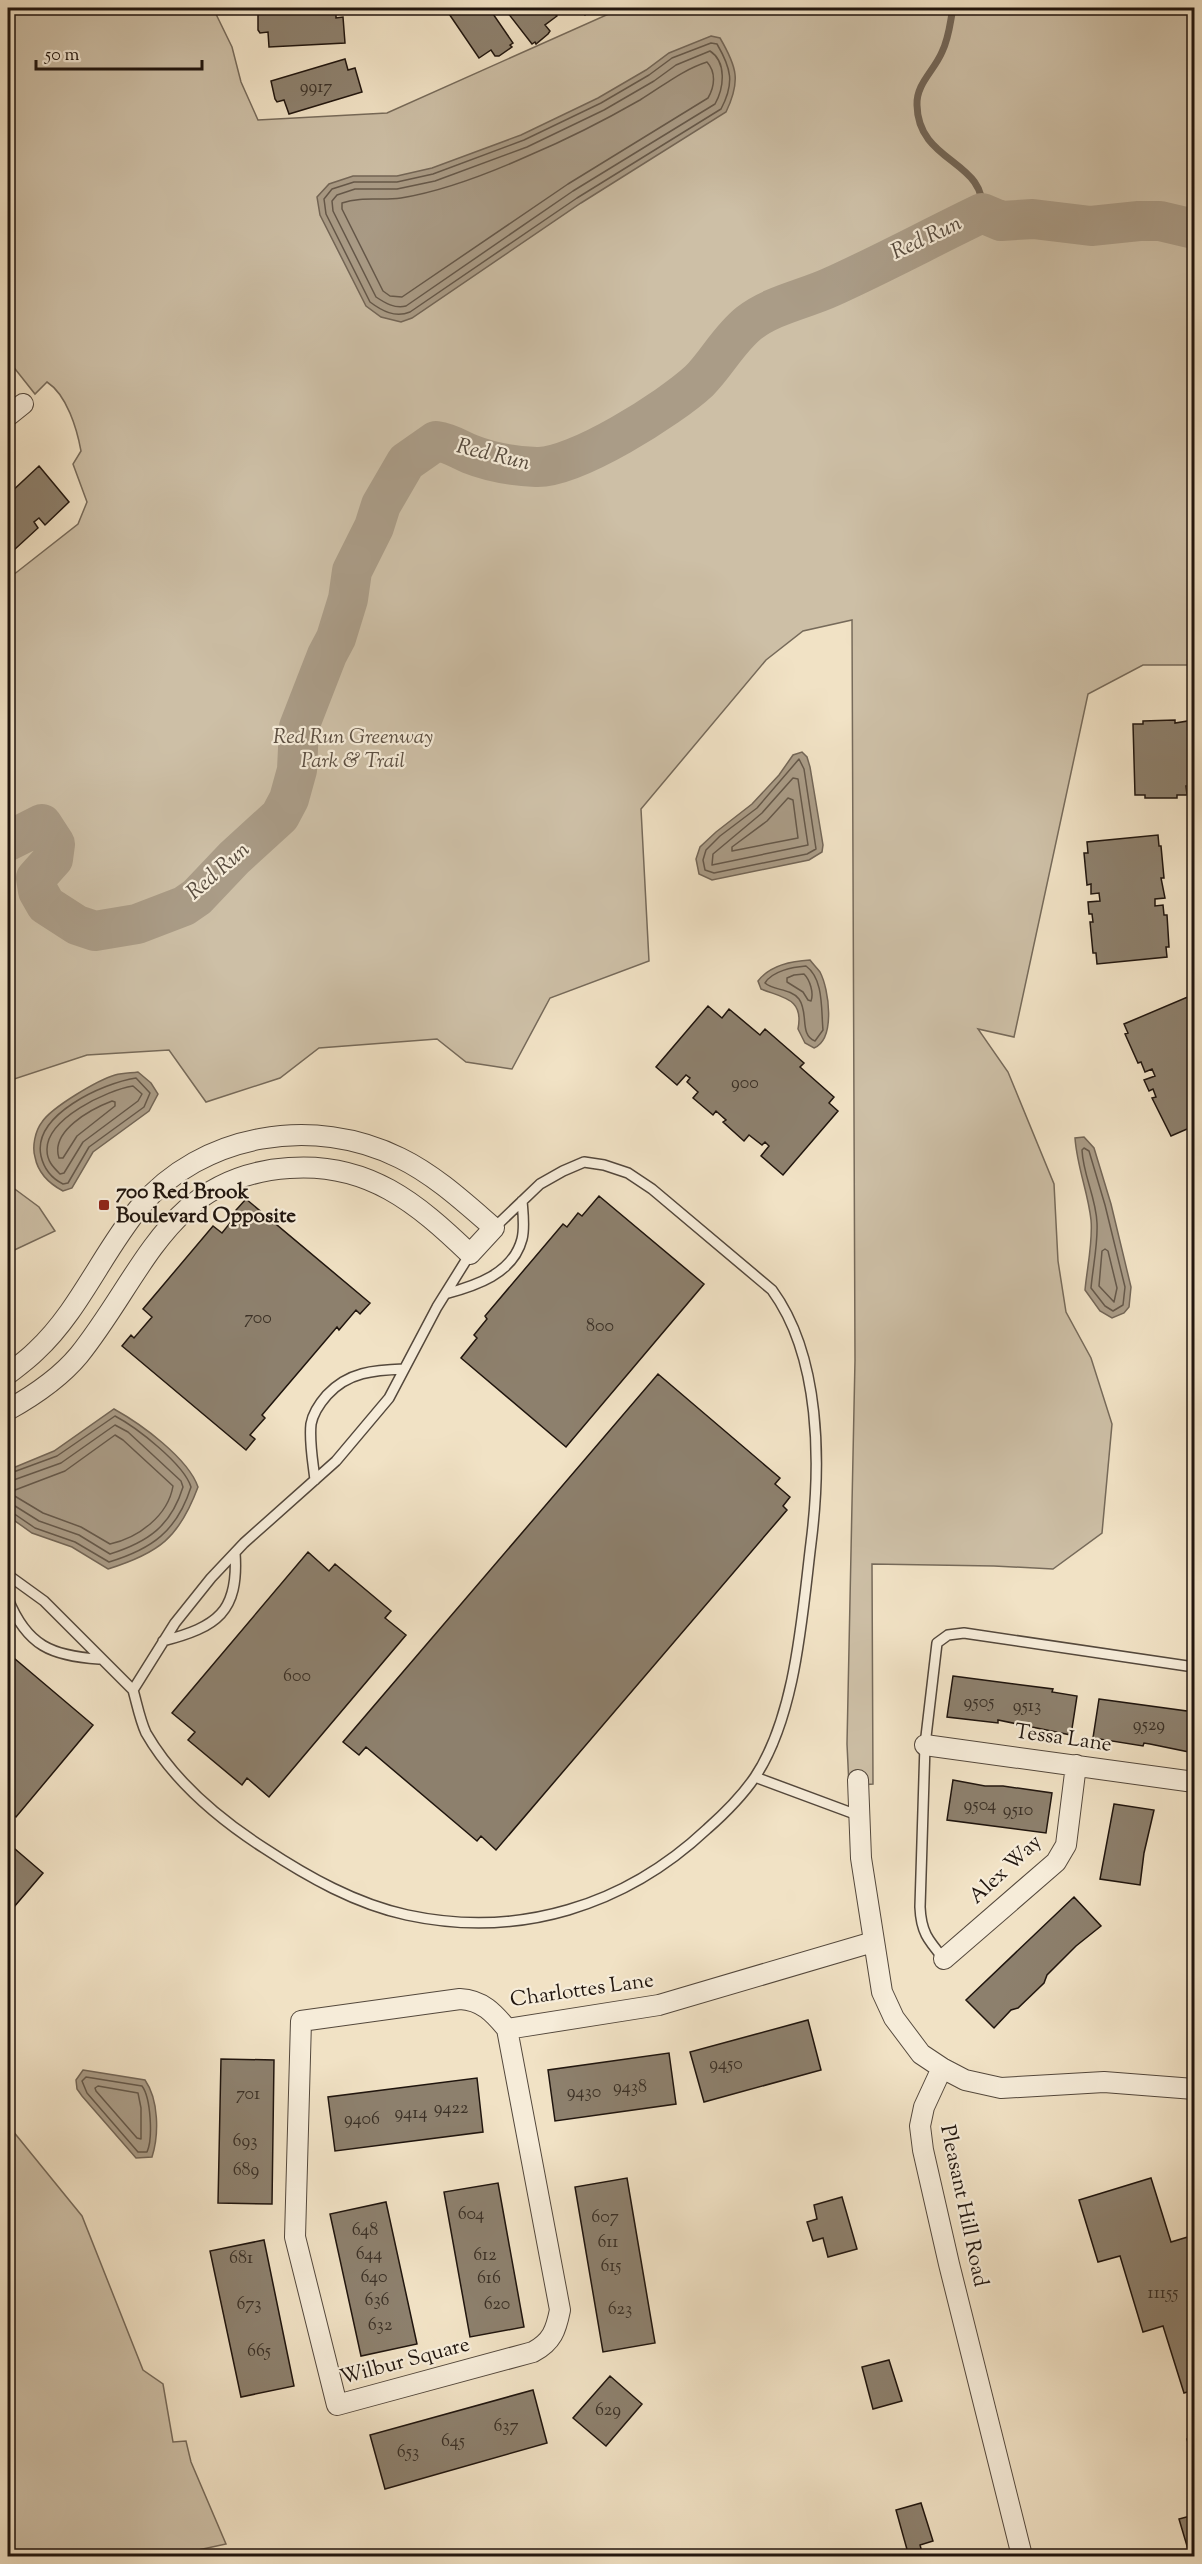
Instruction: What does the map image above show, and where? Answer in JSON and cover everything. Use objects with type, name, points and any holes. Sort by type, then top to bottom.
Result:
[{"type":"street","points":[[8,1374],[36,1352],[56,1330],[121,1231],[141,1206],[168,1181],[200,1160],[231,1146],[267,1137],[304,1134],[339,1137],[375,1146],[402,1158],[430,1176],[494,1228],[470,1254],[411,1201],[387,1187],[364,1178],[340,1170],[309,1166],[274,1169],[242,1176],[214,1189],[180,1215],[146,1253],[78,1356],[54,1379],[8,1410]]},
{"type":"street","name":"Tessa Lane","points":[[925,1745],[1194,1782]]},
{"type":"street","name":"Alex Way","points":[[944,1959],[1056,1862],[1066,1845],[1076,1765]]},
{"type":"street","points":[[858,1779],[861,1858],[882,1992],[894,2018],[921,2054],[965,2080],[1001,2088],[1104,2082],[1194,2089]]},
{"type":"street","name":"Charlottes Lane","points":[[301,2021],[460,1999],[471,2000],[484,2006],[507,2029],[659,2006],[873,1942]]},
{"type":"street","name":"Wilbur Square","points":[[301,2021],[295,2237],[337,2405],[533,2352],[547,2343],[554,2335],[560,2310],[507,2029]]},
{"type":"street","name":"Pleasant Hill Road","points":[[942,2068],[924,2108],[920,2126],[923,2150],[1022,2556]]},
{"type":"lane","points":[[8,1575],[44,1601],[99,1659],[133,1690],[145,1731],[176,1774],[236,1829],[286,1863],[339,1892],[408,1916],[459,1922],[515,1921],[558,1913],[608,1897],[652,1873],[688,1846],[723,1815],[755,1777],[774,1737],[787,1701],[816,1503],[815,1445],[810,1386],[799,1341],[786,1309],[772,1290],[652,1190],[628,1173],[604,1165],[584,1162],[540,1184],[494,1228]]},
{"type":"lane","points":[[445,1294],[490,1279],[508,1263],[522,1241],[522,1201]]},
{"type":"lane","points":[[133,1690],[164,1641],[211,1578],[234,1553],[315,1480],[366,1427],[389,1398],[445,1294],[470,1254]]},
{"type":"lane","points":[[315,1480],[311,1443],[312,1422],[320,1402],[338,1384],[354,1375],[376,1370],[404,1369]]},
{"type":"lane","points":[[164,1641],[191,1634],[206,1627],[223,1612],[234,1593],[236,1575],[234,1553]]},
{"type":"lane","points":[[8,1599],[15,1618],[32,1638],[53,1652],[99,1659]]},
{"type":"lane","points":[[944,1959],[928,1940],[921,1925],[925,1745],[937,1643],[948,1635],[964,1633],[1194,1667]]},
{"type":"lane","points":[[755,1777],[860,1816]]},
{"type":"green space","name":"Red Run Greenway Park & Trail","points":[[8,8],[213,8],[232,47],[241,82],[258,120],[387,113],[622,8],[1194,8],[1194,665],[1143,665],[1088,694],[1014,1037],[978,1029],[1008,1072],[1054,1184],[1058,1261],[1066,1312],[1091,1358],[1112,1424],[1102,1533],[1053,1569],[872,1564],[873,1784],[849,1786],[847,1744],[855,1360],[852,620],[803,631],[766,660],[641,809],[649,961],[550,998],[512,1069],[466,1062],[437,1039],[319,1048],[280,1078],[206,1102],[169,1050],[87,1055],[11,1080],[8,1109],[8,579],[78,524],[87,502],[73,464],[81,451],[77,433],[60,395],[47,382],[35,394],[8,360]]},
{"type":"green space","points":[[8,1184],[39,1207],[55,1231],[8,1253]]},
{"type":"green space","points":[[8,2125],[82,2216],[143,2370],[163,2384],[173,2442],[186,2441],[191,2462],[226,2544],[179,2556],[8,2556]]},
{"type":"water","points":[[711,36],[720,38],[730,57],[735,74],[734,91],[726,112],[581,203],[412,318],[401,322],[381,317],[366,306],[320,215],[317,197],[329,184],[353,176],[397,176],[432,168],[521,135],[598,98],[646,70],[669,53]]},
{"type":"water","points":[[802,752],[807,757],[810,767],[823,845],[822,852],[809,860],[712,880],[699,874],[696,859],[700,847],[752,804],[779,775],[793,755]]},
{"type":"water","points":[[810,960],[820,972],[823,980],[829,1013],[825,1035],[821,1043],[814,1048],[805,1043],[798,1029],[798,1011],[795,1005],[784,997],[761,989],[758,981],[775,968]]},
{"type":"water","points":[[138,1072],[151,1083],[158,1094],[149,1111],[93,1152],[72,1188],[63,1191],[53,1185],[41,1173],[34,1153],[36,1134],[42,1122],[65,1102],[98,1082],[115,1075]]},
{"type":"water","points":[[1084,1137],[1094,1148],[1111,1204],[1131,1287],[1129,1307],[1124,1313],[1112,1318],[1100,1311],[1085,1290],[1091,1246],[1091,1220],[1075,1138]]},
{"type":"water","points":[[114,1409],[137,1423],[174,1454],[193,1476],[198,1487],[183,1519],[165,1541],[141,1557],[108,1569],[72,1547],[32,1533],[8,1516],[8,1470],[54,1451]]},
{"type":"water","points":[[83,2070],[145,2080],[153,2097],[157,2128],[152,2157],[136,2158],[82,2096],[77,2089],[76,2080]]},
{"type":"building","points":[[336,8],[336,18],[343,17],[345,43],[269,47],[268,32],[260,33],[258,30],[258,12]]},
{"type":"building","points":[[445,8],[489,8],[513,43],[510,45],[512,47],[499,56],[495,56],[491,50],[479,58]]},
{"type":"building","points":[[504,8],[550,8],[557,16],[545,25],[550,31],[548,34],[536,44],[535,42],[532,44]]},
{"type":"building","points":[[577,8],[593,8],[585,15]]},
{"type":"building","points":[[345,59],[348,70],[355,68],[362,92],[289,114],[284,100],[277,102],[275,99],[271,81]]},
{"type":"building","points":[[39,466],[69,502],[45,525],[39,518],[34,522],[38,528],[14,550],[8,543],[8,492],[10,493]]},
{"type":"building","points":[[1175,720],[1175,723],[1194,720],[1194,786],[1186,786],[1187,795],[1177,795],[1177,798],[1145,798],[1145,795],[1135,795],[1133,724],[1143,724],[1143,721]]},
{"type":"building","points":[[1158,835],[1165,898],[1155,899],[1155,906],[1163,905],[1164,915],[1167,915],[1169,947],[1166,947],[1167,957],[1097,964],[1096,953],[1093,953],[1090,922],[1093,922],[1092,914],[1089,914],[1088,902],[1100,901],[1099,893],[1091,894],[1091,884],[1087,885],[1084,853],[1088,853],[1087,842]]},
{"type":"building","points":[[1190,996],[1194,1005],[1194,1126],[1171,1136],[1152,1098],[1156,1097],[1153,1089],[1149,1091],[1144,1080],[1155,1076],[1152,1069],[1145,1072],[1141,1062],[1138,1063],[1125,1034],[1128,1033],[1124,1024]]},
{"type":"building","points":[[708,1006],[722,1018],[729,1009],[760,1035],[765,1029],[804,1063],[800,1067],[834,1097],[829,1103],[838,1111],[783,1175],[761,1156],[769,1146],[765,1142],[762,1145],[749,1135],[744,1141],[723,1122],[726,1120],[716,1111],[713,1115],[693,1098],[698,1092],[687,1082],[690,1078],[686,1075],[677,1085],[656,1067]]},
{"type":"building","points":[[1194,1175],[1194,1197],[1189,1177]]},
{"type":"building","points":[[599,1196],[704,1284],[566,1447],[461,1358],[477,1338],[474,1335],[487,1319],[485,1316],[563,1224],[567,1227],[578,1213],[582,1216]]},
{"type":"building","points":[[246,1199],[370,1303],[360,1314],[356,1310],[339,1330],[337,1327],[262,1415],[265,1418],[250,1435],[255,1439],[246,1450],[122,1346],[131,1335],[134,1338],[152,1317],[143,1309],[213,1226],[222,1233],[239,1212],[236,1210]]},
{"type":"building","points":[[658,1374],[780,1478],[775,1484],[790,1497],[783,1506],[787,1510],[496,1850],[481,1836],[477,1841],[366,1747],[359,1755],[343,1742]]},
{"type":"building","points":[[308,1552],[329,1571],[335,1564],[391,1611],[385,1618],[406,1635],[269,1797],[247,1778],[242,1785],[188,1740],[195,1732],[172,1713]]},
{"type":"building","points":[[8,1653],[93,1725],[16,1817],[8,1810]]},
{"type":"building","points":[[953,1676],[1053,1689],[1052,1692],[1077,1696],[1071,1735],[998,1720],[998,1723],[947,1717]]},
{"type":"building","points":[[1099,1699],[1194,1712],[1194,1753],[1144,1743],[1143,1746],[1093,1738]]},
{"type":"building","points":[[953,1780],[1052,1793],[1046,1833],[947,1820]]},
{"type":"building","points":[[1114,1804],[1154,1810],[1144,1853],[1140,1885],[1100,1879]]},
{"type":"building","points":[[8,1843],[43,1873],[8,1914]]},
{"type":"building","points":[[1074,1897],[1101,1926],[1076,1946],[1047,1975],[1044,1983],[1018,2008],[1011,2010],[994,2028],[966,2000]]},
{"type":"building","points":[[808,2020],[821,2070],[704,2102],[690,2052]]},
{"type":"building","points":[[669,2053],[676,2104],[555,2121],[548,2070]]},
{"type":"building","points":[[221,2059],[274,2060],[272,2204],[218,2203]]},
{"type":"building","points":[[477,2078],[483,2132],[335,2151],[328,2097]]},
{"type":"building","points":[[627,2178],[655,2343],[603,2352],[575,2187]]},
{"type":"building","points":[[1151,2178],[1171,2242],[1191,2236],[1194,2248],[1194,2390],[1184,2393],[1163,2326],[1143,2332],[1120,2256],[1098,2262],[1079,2200]]},
{"type":"building","points":[[498,2183],[524,2327],[470,2337],[444,2192]]},
{"type":"building","points":[[842,2197],[857,2249],[828,2257],[823,2238],[813,2241],[807,2222],[817,2219],[814,2205]]},
{"type":"building","points":[[386,2202],[417,2344],[361,2356],[330,2214]]},
{"type":"building","points":[[264,2240],[294,2386],[241,2397],[210,2251]]},
{"type":"building","points":[[889,2360],[902,2401],[873,2409],[862,2367]]},
{"type":"building","points":[[610,2376],[642,2404],[606,2446],[573,2418]]},
{"type":"building","points":[[533,2390],[547,2443],[385,2489],[370,2435]]},
{"type":"building","points":[[1194,2437],[1194,2465],[1187,2439]]},
{"type":"building","points":[[921,2503],[933,2541],[920,2545],[923,2556],[896,2556],[908,2553],[896,2510]]},
{"type":"building","points":[[1194,2515],[1194,2556],[1190,2556],[1179,2519]]},
{"type":"waterway","points":[[953,8],[944,47],[939,59],[922,84],[917,97],[917,105],[920,124],[928,139],[975,182],[981,196],[982,213]]},
{"type":"waterway","name":"Red Run","points":[[8,841],[42,824],[55,844],[53,859],[36,878],[38,891],[46,905],[77,925],[95,931],[137,924],[184,906],[197,897],[234,858],[280,816],[289,799],[297,770],[299,727],[336,638],[348,599],[352,571],[374,527],[381,505],[406,462],[436,441],[486,459],[536,467],[553,465],[597,448],[645,421],[685,393],[699,381],[742,330],[758,317],[850,278],[982,213],[1001,221],[1033,219],[1091,226],[1160,221],[1194,229]]},
{"type":"place","name":"700 Red Brook Boulevard Opposite","points":[[104,1205]]}]
